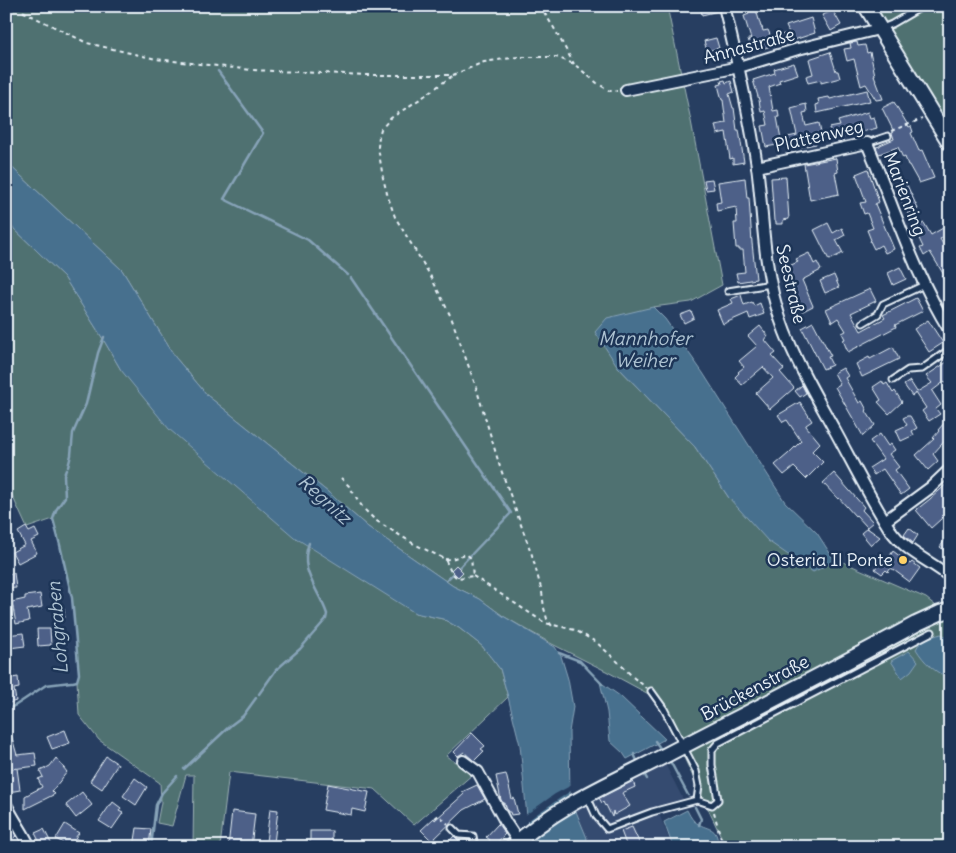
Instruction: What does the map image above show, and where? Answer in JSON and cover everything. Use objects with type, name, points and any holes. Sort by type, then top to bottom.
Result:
[{"type":"main road","points":[[866,6],[950,143]]},
{"type":"main road","name":"Brückenstraße","points":[[518,841],[547,819],[582,797],[684,748],[914,626],[950,610]]},
{"type":"street","name":"Seestraße","points":[[724,6],[739,67],[757,167],[764,241],[771,284],[785,334],[803,372],[885,521],[897,539],[950,577]]},
{"type":"street","name":"Annastraße","points":[[626,90],[739,67],[798,49],[879,29]]},
{"type":"street","name":"Plattenweg","points":[[757,167],[867,143]]},
{"type":"street","name":"Marienring","points":[[867,143],[924,285],[950,332]]},
{"type":"street","points":[[885,521],[930,488],[950,469]]},
{"type":"street","points":[[463,761],[478,772],[518,841]]},
{"type":"street","points":[[6,804],[30,847]]},
{"type":"lane","points":[[879,29],[892,24],[923,6]]},
{"type":"lane","name":"Plattenweg","points":[[867,143],[888,136]]},
{"type":"lane","points":[[728,292],[771,284]]},
{"type":"lane","points":[[863,323],[878,314],[883,304],[924,285]]},
{"type":"lane","points":[[893,380],[908,370],[922,368],[950,349]]},
{"type":"lane","points":[[582,797],[607,829],[652,812],[697,800],[712,805],[718,800],[712,765],[712,750],[718,743],[932,632]]},
{"type":"lane","points":[[651,691],[668,716],[696,771],[699,786],[697,800]]},
{"type":"lane","points":[[452,828],[459,835],[473,836],[475,847]]},
{"type":"path","points":[[17,6],[24,12],[87,44],[156,59],[252,70],[367,75],[453,75]]},
{"type":"path","points":[[540,6],[574,64]]},
{"type":"path","points":[[552,626],[547,619],[532,555],[500,467],[476,387],[451,317],[430,275],[395,217],[388,198],[378,147],[379,136],[381,129],[391,118],[453,75],[484,62],[518,57],[556,57],[574,64],[610,91],[626,90]]},
{"type":"path","points":[[888,136],[889,132],[924,118]]},
{"type":"path","points":[[341,478],[349,486],[363,508],[375,520],[414,544],[448,560],[466,554],[471,558],[473,576]]},
{"type":"path","points":[[445,559],[451,572],[457,578],[473,576],[545,624],[575,630],[596,642],[634,678],[651,691]]},
{"type":"path","points":[[712,805],[723,847]]},
{"type":"path","points":[[435,818],[439,815],[452,828]]},
{"type":"shaded area","points":[[664,762],[683,799],[656,806],[672,847],[586,847],[587,837],[575,808]]},
{"type":"green space","points":[[6,6],[667,6],[722,285],[691,302],[653,307],[618,367],[695,447],[729,498],[835,561],[836,559],[926,598],[950,617],[950,847],[726,847],[656,698],[552,644],[503,616],[480,599],[453,586],[368,527],[329,493],[208,396],[175,357],[122,270],[6,162]]},
{"type":"green space","points":[[861,6],[950,6],[950,143]]},
{"type":"green space","points":[[6,221],[64,277],[121,370],[415,613],[443,619],[459,628],[482,646],[500,669],[508,697],[446,756],[473,774],[414,825],[375,789],[229,772],[220,847],[193,847],[194,775],[186,775],[172,826],[157,823],[161,802],[160,783],[99,740],[79,715],[77,681],[79,674],[72,598],[53,519],[27,528],[6,482]]},
{"type":"water","name":"Regnitz","points":[[6,162],[122,270],[175,357],[208,396],[329,493],[368,527],[453,586],[480,599],[503,616],[555,647],[561,656],[568,679],[573,707],[569,732],[570,797],[587,838],[585,847],[530,847],[520,745],[500,669],[482,646],[459,628],[443,619],[415,613],[294,537],[169,429],[121,370],[64,277],[6,221]]},
{"type":"water","name":"Mannhofer Weiher","points":[[653,307],[665,319],[703,373],[785,502],[817,533],[835,561],[813,572],[768,541],[729,498],[695,447],[618,367],[595,332],[607,318]]},
{"type":"water","points":[[941,634],[950,638],[950,678],[930,666],[916,649],[923,641]]},
{"type":"water","points":[[909,651],[918,661],[911,671],[902,678],[891,661]]},
{"type":"water","points":[[600,682],[620,696],[665,739],[627,759],[610,741],[607,712]]},
{"type":"water","points":[[687,810],[694,821],[714,832],[718,840],[718,847],[673,847],[664,822]]},
{"type":"pier","points":[[572,785],[572,790],[525,823],[524,816],[555,794]]},
{"type":"building","points":[[700,6],[717,6],[718,11],[702,15]]},
{"type":"building","points":[[754,6],[763,31],[768,30],[771,37],[789,33],[786,26],[811,18],[815,33],[752,51],[748,39],[751,39],[744,16],[749,14],[747,9]]},
{"type":"building","points":[[778,6],[799,6],[800,9],[780,14]]},
{"type":"building","points":[[833,11],[841,25],[831,31],[822,15]]},
{"type":"building","points":[[716,38],[719,48],[707,51],[704,41]]},
{"type":"building","points":[[857,42],[858,46],[865,45],[867,53],[870,52],[874,75],[883,99],[876,100],[866,84],[861,86],[854,59],[847,61],[844,49],[851,48],[850,43]]},
{"type":"building","points":[[830,52],[840,78],[821,83],[821,80],[808,83],[806,76],[813,74],[809,59]]},
{"type":"building","points":[[794,63],[798,74],[779,80],[780,83],[769,87],[773,111],[778,110],[779,117],[777,117],[782,144],[766,147],[762,126],[768,125],[765,111],[761,112],[753,80],[775,73],[774,69]]},
{"type":"building","points":[[725,80],[726,83],[731,81],[734,92],[729,94],[734,108],[737,130],[739,130],[744,162],[733,164],[733,158],[730,159],[726,132],[717,134],[715,125],[726,123],[723,100],[718,85],[722,84],[721,81]]},
{"type":"building","points":[[867,90],[870,101],[817,113],[816,105],[819,104],[818,99],[829,97],[830,99]]},
{"type":"building","points":[[894,102],[909,127],[911,126],[913,132],[911,133],[919,151],[922,150],[934,178],[919,183],[898,147],[879,154],[876,147],[894,139],[892,133],[894,132],[882,108]]},
{"type":"building","points":[[806,104],[807,112],[803,113],[806,126],[819,123],[821,133],[814,134],[816,144],[790,149],[788,137],[797,135],[791,108]]},
{"type":"building","points":[[868,112],[870,118],[874,117],[877,128],[832,140],[829,128],[840,126],[838,121]]},
{"type":"building","points":[[836,158],[838,172],[835,173],[839,194],[810,200],[804,164]]},
{"type":"building","points":[[868,169],[879,202],[875,204],[894,249],[885,253],[881,245],[874,249],[870,241],[867,230],[873,228],[867,213],[864,214],[860,203],[866,202],[856,174]]},
{"type":"building","points":[[786,177],[789,219],[783,220],[783,224],[776,224],[776,221],[774,221],[771,178]]},
{"type":"building","points":[[745,178],[747,198],[749,198],[756,279],[738,282],[736,273],[745,272],[743,250],[736,248],[734,223],[737,223],[736,207],[717,211],[716,203],[721,202],[718,182]]},
{"type":"building","points":[[712,179],[714,189],[706,190],[704,180]]},
{"type":"building","points":[[907,185],[918,209],[908,214],[901,200],[898,187]]},
{"type":"building","points":[[828,223],[833,233],[842,228],[845,235],[836,240],[843,253],[829,260],[814,230]]},
{"type":"building","points":[[924,223],[931,235],[943,228],[947,234],[940,239],[950,256],[950,290],[942,277],[944,275],[930,252],[924,256],[920,248],[923,247],[914,228]]},
{"type":"building","points":[[809,253],[814,264],[817,262],[821,270],[802,280],[813,306],[803,311],[782,269],[798,262],[796,259]]},
{"type":"building","points":[[900,267],[906,279],[893,285],[888,273]]},
{"type":"building","points":[[834,275],[839,287],[825,293],[820,281]]},
{"type":"building","points":[[870,289],[876,301],[851,313],[861,331],[885,318],[883,315],[916,298],[923,311],[848,352],[842,333],[846,331],[838,318],[832,322],[826,309]]},
{"type":"building","points":[[741,295],[744,305],[752,302],[754,306],[760,303],[764,314],[750,319],[748,313],[723,324],[717,310],[733,303],[731,299]]},
{"type":"building","points":[[691,311],[694,318],[684,323],[680,315]]},
{"type":"building","points":[[928,320],[943,343],[929,352],[914,329]]},
{"type":"building","points":[[813,322],[831,356],[828,357],[832,365],[823,369],[802,328]]},
{"type":"building","points":[[760,326],[768,336],[765,340],[776,353],[772,356],[784,369],[780,372],[794,388],[770,409],[756,393],[773,378],[763,367],[742,385],[735,377],[744,367],[739,361],[757,346],[748,336]]},
{"type":"building","points":[[893,347],[899,359],[862,377],[856,364]]},
{"type":"building","points":[[950,360],[950,388],[945,381],[932,391],[941,405],[936,409],[940,414],[929,421],[922,411],[926,408],[916,393],[912,396],[904,385],[910,381],[917,392],[932,383],[926,376]]},
{"type":"building","points":[[843,368],[848,376],[845,378],[859,403],[862,401],[875,425],[863,436],[835,387],[840,384],[834,373]]},
{"type":"building","points":[[882,381],[884,385],[887,383],[893,393],[895,391],[902,402],[889,414],[878,402],[881,400],[873,387]]},
{"type":"building","points":[[802,385],[806,393],[800,397],[795,391]]},
{"type":"building","points":[[800,402],[812,421],[806,426],[820,443],[812,451],[823,462],[806,479],[794,467],[784,475],[775,465],[801,441],[787,420],[783,422],[778,415]]},
{"type":"building","points":[[910,416],[917,428],[912,431],[914,435],[901,441],[896,430],[907,425],[903,418]]},
{"type":"building","points":[[950,419],[950,435],[933,454],[938,461],[928,470],[916,455],[934,439],[938,430]]},
{"type":"building","points":[[880,434],[888,446],[891,444],[895,450],[889,454],[899,467],[895,470],[909,489],[901,495],[883,469],[874,475],[869,468],[883,459],[870,441]]},
{"type":"building","points":[[834,473],[864,507],[862,510],[873,522],[867,527],[823,483]]},
{"type":"building","points":[[950,481],[950,501],[946,505],[950,511],[931,528],[916,510]]},
{"type":"building","points":[[26,527],[29,532],[35,529],[39,537],[31,541],[37,553],[18,563],[12,552],[25,545],[18,532]]},
{"type":"building","points":[[867,528],[880,537],[871,545],[861,533]]},
{"type":"building","points":[[909,528],[918,535],[913,543],[904,535]]},
{"type":"building","points":[[950,533],[950,555],[940,547]]},
{"type":"building","points":[[893,551],[910,564],[912,562],[920,568],[910,582],[891,568],[888,572],[886,570],[882,574],[875,569],[884,556],[888,559]]},
{"type":"building","points":[[456,565],[463,572],[458,577],[451,570]]},
{"type":"building","points":[[14,573],[16,588],[6,589],[6,574]]},
{"type":"building","points":[[40,594],[42,607],[27,610],[29,621],[16,624],[12,602],[25,599],[25,596]]},
{"type":"building","points":[[64,609],[65,618],[56,618],[55,610]]},
{"type":"building","points":[[37,629],[50,629],[51,645],[38,646]]},
{"type":"building","points":[[23,633],[25,646],[9,648],[7,635]]},
{"type":"building","points":[[18,677],[19,688],[14,689],[16,701],[6,704],[6,679]]},
{"type":"building","points":[[6,724],[8,724],[17,755],[35,753],[37,766],[12,769],[10,752],[6,753]]},
{"type":"building","points":[[65,730],[70,743],[52,749],[47,737]]},
{"type":"building","points":[[472,733],[485,746],[481,749],[484,751],[474,761],[464,752],[458,756],[454,752]]},
{"type":"building","points":[[106,756],[118,764],[102,789],[90,781]]},
{"type":"building","points":[[56,758],[67,772],[52,791],[55,794],[25,809],[25,796],[42,787],[38,779],[43,777],[40,771],[50,766]]},
{"type":"building","points":[[17,768],[20,790],[9,792],[7,770]]},
{"type":"building","points":[[506,774],[518,814],[511,815],[501,800],[496,776]]},
{"type":"building","points":[[135,778],[147,787],[136,805],[123,796]]},
{"type":"building","points":[[633,781],[635,787],[622,793],[630,806],[614,815],[613,811],[612,817],[606,805],[599,798]]},
{"type":"building","points":[[328,784],[369,792],[365,812],[352,809],[351,815],[323,810]]},
{"type":"building","points":[[477,785],[485,799],[464,810],[432,841],[421,830],[464,794],[462,792]]},
{"type":"building","points":[[82,792],[92,805],[76,818],[66,805]]},
{"type":"building","points":[[113,802],[121,808],[119,811],[123,813],[112,829],[99,821]]},
{"type":"building","points":[[270,809],[278,810],[274,843],[266,842]]},
{"type":"building","points":[[232,811],[255,814],[251,847],[228,847]]},
{"type":"building","points":[[6,819],[16,836],[6,844]]},
{"type":"building","points":[[65,824],[79,833],[75,838],[91,847],[70,847],[56,839]]},
{"type":"building","points":[[498,824],[505,834],[493,847],[484,847],[490,840],[486,837]]},
{"type":"building","points":[[632,827],[640,844],[627,847],[621,831]]},
{"type":"building","points":[[137,828],[151,829],[149,847],[134,847]]},
{"type":"building","points":[[44,829],[53,847],[42,847],[35,833]]},
{"type":"building","points":[[310,831],[332,831],[332,847],[310,847]]},
{"type":"building","points":[[454,836],[465,847],[444,847]]},
{"type":"waterway","points":[[218,71],[263,133],[224,199],[308,240],[348,275]]},
{"type":"waterway","points":[[351,278],[511,513],[447,580]]},
{"type":"waterway","name":"Lohgraben","points":[[68,467],[73,433],[86,404],[98,353],[104,337]]},
{"type":"waterway","name":"Lohgraben","points":[[6,710],[46,685],[77,681],[79,674],[72,598],[53,519],[56,510],[65,497],[64,475],[66,470]]},
{"type":"waterway","points":[[259,694],[276,670],[300,649],[326,619],[327,614],[308,571],[306,553],[309,543]]},
{"type":"waterway","points":[[559,653],[580,661],[602,684]]},
{"type":"waterway","points":[[184,769],[243,716],[256,698]]},
{"type":"waterway","points":[[655,741],[662,751]]},
{"type":"waterway","points":[[634,754],[639,765]]},
{"type":"waterway","points":[[669,759],[688,795]]},
{"type":"waterway","points":[[643,772],[647,779]]},
{"type":"waterway","points":[[151,847],[156,805],[162,793],[177,776]]},
{"type":"waterway","points":[[695,807],[701,819],[699,825]]},
{"type":"place","name":"Osteria Il Ponte","points":[[903,560]]}]
